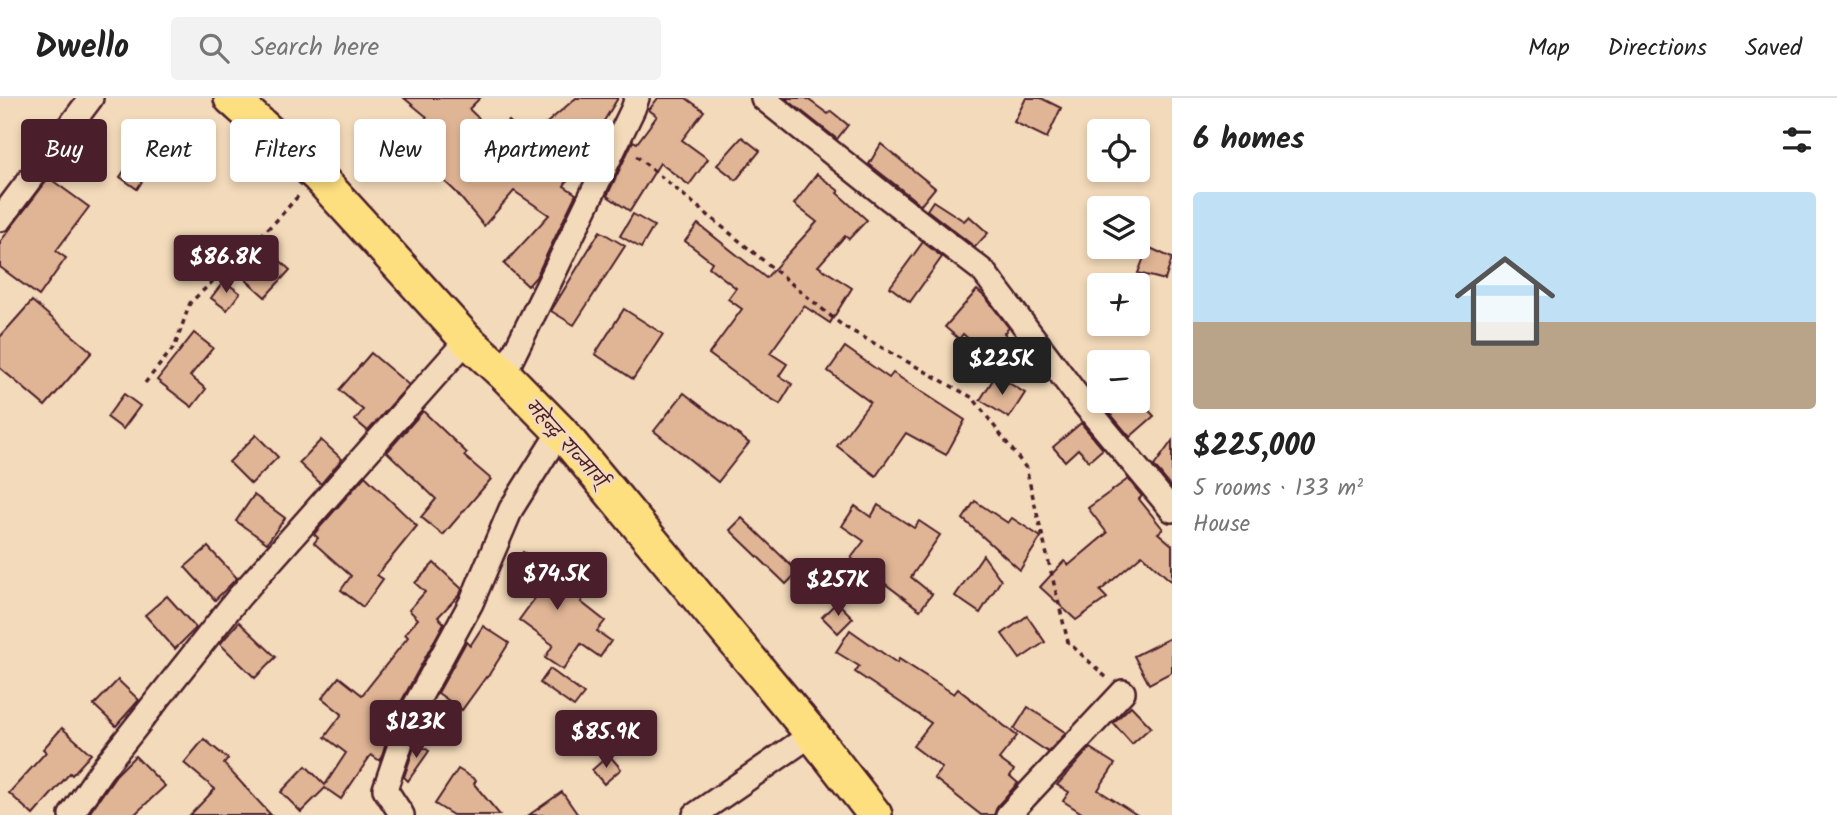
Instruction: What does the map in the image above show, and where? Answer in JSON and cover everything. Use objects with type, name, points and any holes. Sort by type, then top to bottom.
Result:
[{"type":"highway","name":"महेन्द्र राज्मार्ग्","points":[[232,98],[255,119]]},
{"type":"highway","name":"महेन्द्र राज्मार्ग्","points":[[323,182],[467,340],[560,431],[812,734],[875,815]]},
{"type":"street","points":[[0,219],[91,98]]},
{"type":"street","points":[[504,374],[637,98]]},
{"type":"street","points":[[764,98],[984,271],[1079,398],[1172,510]]},
{"type":"street","points":[[71,815],[100,771],[238,598],[467,340]]},
{"type":"street","points":[[402,815],[385,789],[411,713],[471,603],[511,509],[560,431]]},
{"type":"street","points":[[1008,815],[1123,692]]},
{"type":"street","points":[[695,815],[812,734]]},
{"type":"path","points":[[618,141],[843,326],[973,398],[1026,468],[1068,642],[1123,692]]},
{"type":"path","points":[[145,383],[175,346],[190,303],[276,221],[311,182]]},
{"type":"building","points":[[404,98],[480,98],[469,109],[479,119],[460,119],[460,182],[566,182],[564,186],[576,194],[536,277],[528,286],[504,264],[549,215],[514,191],[484,226],[445,182],[446,119],[425,119],[427,117]]},
{"type":"building","points":[[576,98],[618,98],[605,119],[551,119]]},
{"type":"building","points":[[658,98],[686,98],[704,111],[682,140],[708,159],[689,185],[660,163],[630,211],[607,196],[633,141],[637,143],[657,116],[649,110]]},
{"type":"building","points":[[785,98],[806,98],[828,114],[831,111],[848,125],[837,139]]},
{"type":"building","points":[[1026,98],[1041,98],[1061,108],[1047,138],[1014,122]]},
{"type":"building","points":[[742,137],[760,151],[736,180],[717,165]]},
{"type":"building","points":[[881,144],[935,188],[921,205],[869,164]]},
{"type":"building","points":[[817,174],[839,191],[837,193],[867,220],[849,239],[845,236],[818,266],[852,288],[830,323],[804,306],[770,353],[787,364],[779,376],[792,384],[780,404],[709,354],[742,309],[728,299],[736,288],[709,267],[712,262],[685,241],[698,224],[766,278],[817,222],[794,204]]},
{"type":"building","points":[[46,182],[55,182],[89,207],[56,251],[66,258],[39,296],[0,267],[0,242]]},
{"type":"building","points":[[127,182],[142,182],[137,189]]},
{"type":"building","points":[[933,201],[964,221],[969,216],[988,233],[975,247],[927,210]]},
{"type":"building","points":[[633,214],[654,226],[641,248],[620,236]]},
{"type":"building","points":[[600,231],[625,246],[574,325],[551,311]]},
{"type":"building","points":[[923,242],[942,257],[910,302],[890,287]]},
{"type":"building","points":[[1150,248],[1172,258],[1165,280],[1150,276],[1150,273],[1138,273],[1143,259],[1150,259]]},
{"type":"building","points":[[271,252],[290,270],[265,297],[246,280]]},
{"type":"building","points":[[224,281],[240,293],[227,310],[211,298]]},
{"type":"building","points":[[977,290],[1009,328],[1004,333],[1029,359],[1011,377],[963,334],[959,339],[945,327]]},
{"type":"building","points":[[32,301],[92,352],[45,406],[0,368],[0,337]]},
{"type":"building","points":[[624,309],[663,334],[633,379],[595,354]]},
{"type":"building","points":[[194,333],[213,348],[190,376],[206,389],[192,407],[157,380]]},
{"type":"building","points":[[845,347],[889,378],[893,373],[965,420],[946,455],[906,433],[876,476],[837,446],[870,402],[828,371]]},
{"type":"building","points":[[371,353],[409,385],[368,431],[355,420],[363,410],[339,390]]},
{"type":"building","points":[[996,375],[1025,393],[1009,418],[980,400]]},
{"type":"building","points":[[684,393],[749,443],[718,482],[654,431]]},
{"type":"building","points":[[124,394],[140,406],[123,429],[107,417]]},
{"type":"building","points":[[423,411],[467,453],[464,456],[491,479],[443,535],[421,517],[436,499],[387,452]]},
{"type":"building","points":[[1150,412],[1154,416],[1130,437],[1110,413]]},
{"type":"building","points":[[1081,423],[1103,449],[1089,461],[1078,449],[1065,461],[1053,447]]},
{"type":"building","points":[[256,435],[278,457],[251,484],[229,462]]},
{"type":"building","points":[[321,440],[342,459],[321,484],[299,463]]},
{"type":"building","points":[[1172,441],[1172,488],[1154,466]]},
{"type":"building","points":[[365,476],[417,526],[377,575],[383,579],[363,607],[341,590],[351,576],[314,543],[318,538],[314,534]]},
{"type":"building","points":[[1128,479],[1142,496],[1139,499],[1163,529],[1158,533],[1172,545],[1172,582],[1142,555],[1100,591],[1107,598],[1076,620],[1040,587],[1064,561],[1069,565],[1107,533],[1088,508]]},
{"type":"building","points":[[254,495],[285,518],[267,543],[236,521]]},
{"type":"building","points":[[975,501],[1008,523],[1012,518],[1041,537],[1020,570],[963,519]]},
{"type":"building","points":[[878,505],[914,528],[919,521],[940,535],[911,577],[932,594],[920,610],[851,558],[864,541],[842,526],[855,506],[871,517]]},
{"type":"building","points":[[742,518],[798,572],[786,584],[730,530]]},
{"type":"building","points":[[208,547],[237,578],[215,600],[185,567]]},
{"type":"building","points":[[523,552],[575,584],[572,590],[584,597],[581,602],[605,621],[597,631],[611,641],[600,657],[581,644],[563,670],[545,658],[553,645],[519,620],[535,598],[507,583]]},
{"type":"building","points":[[983,555],[1001,580],[980,613],[955,596]]},
{"type":"building","points":[[434,563],[462,589],[438,617],[444,623],[401,702],[385,722],[391,727],[380,761],[371,755],[341,799],[325,788],[301,812],[281,792],[306,766],[325,785],[346,753],[325,737],[342,714],[322,698],[339,677],[362,695],[408,637],[405,634],[418,619],[409,610],[425,592],[415,583]]},
{"type":"building","points":[[167,596],[196,628],[175,649],[145,615]]},
{"type":"building","points":[[837,602],[853,618],[838,633],[822,617]]},
{"type":"building","points":[[1027,616],[1045,642],[1020,659],[1002,634]]},
{"type":"building","points":[[239,622],[276,657],[255,678],[220,644]]},
{"type":"building","points":[[483,626],[509,643],[462,710],[438,693],[466,642],[470,646]]},
{"type":"building","points":[[850,630],[897,663],[899,659],[954,694],[958,689],[1017,736],[999,759],[1014,770],[1010,776],[1018,783],[998,805],[994,815],[981,815],[934,778],[942,768],[913,746],[931,723],[855,672],[859,666],[836,652]]},
{"type":"building","points":[[1172,637],[1172,672],[1149,684],[1134,656]]},
{"type":"building","points":[[550,669],[584,694],[574,707],[540,683]]},
{"type":"building","points":[[118,680],[139,700],[116,726],[94,705]]},
{"type":"building","points":[[1131,706],[1151,727],[1132,744],[1113,723]]},
{"type":"building","points":[[1028,707],[1066,733],[1048,752],[1014,729]]},
{"type":"building","points":[[62,728],[91,754],[72,775],[70,773],[33,815],[9,793],[46,752],[43,749]]},
{"type":"building","points":[[204,739],[228,759],[224,764],[271,815],[190,815],[215,789],[184,763]]},
{"type":"building","points":[[416,742],[429,751],[408,781],[404,777]]},
{"type":"building","points":[[1090,748],[1115,764],[1098,790],[1137,815],[1085,815],[1063,801],[1069,792],[1057,785]]},
{"type":"building","points":[[609,755],[621,769],[604,784],[592,770]]},
{"type":"building","points":[[135,756],[165,786],[134,815],[88,815],[116,775]]},
{"type":"building","points":[[458,769],[476,780],[474,784],[500,815],[453,815],[435,804]]},
{"type":"building","points":[[562,792],[578,815],[529,815]]}]
